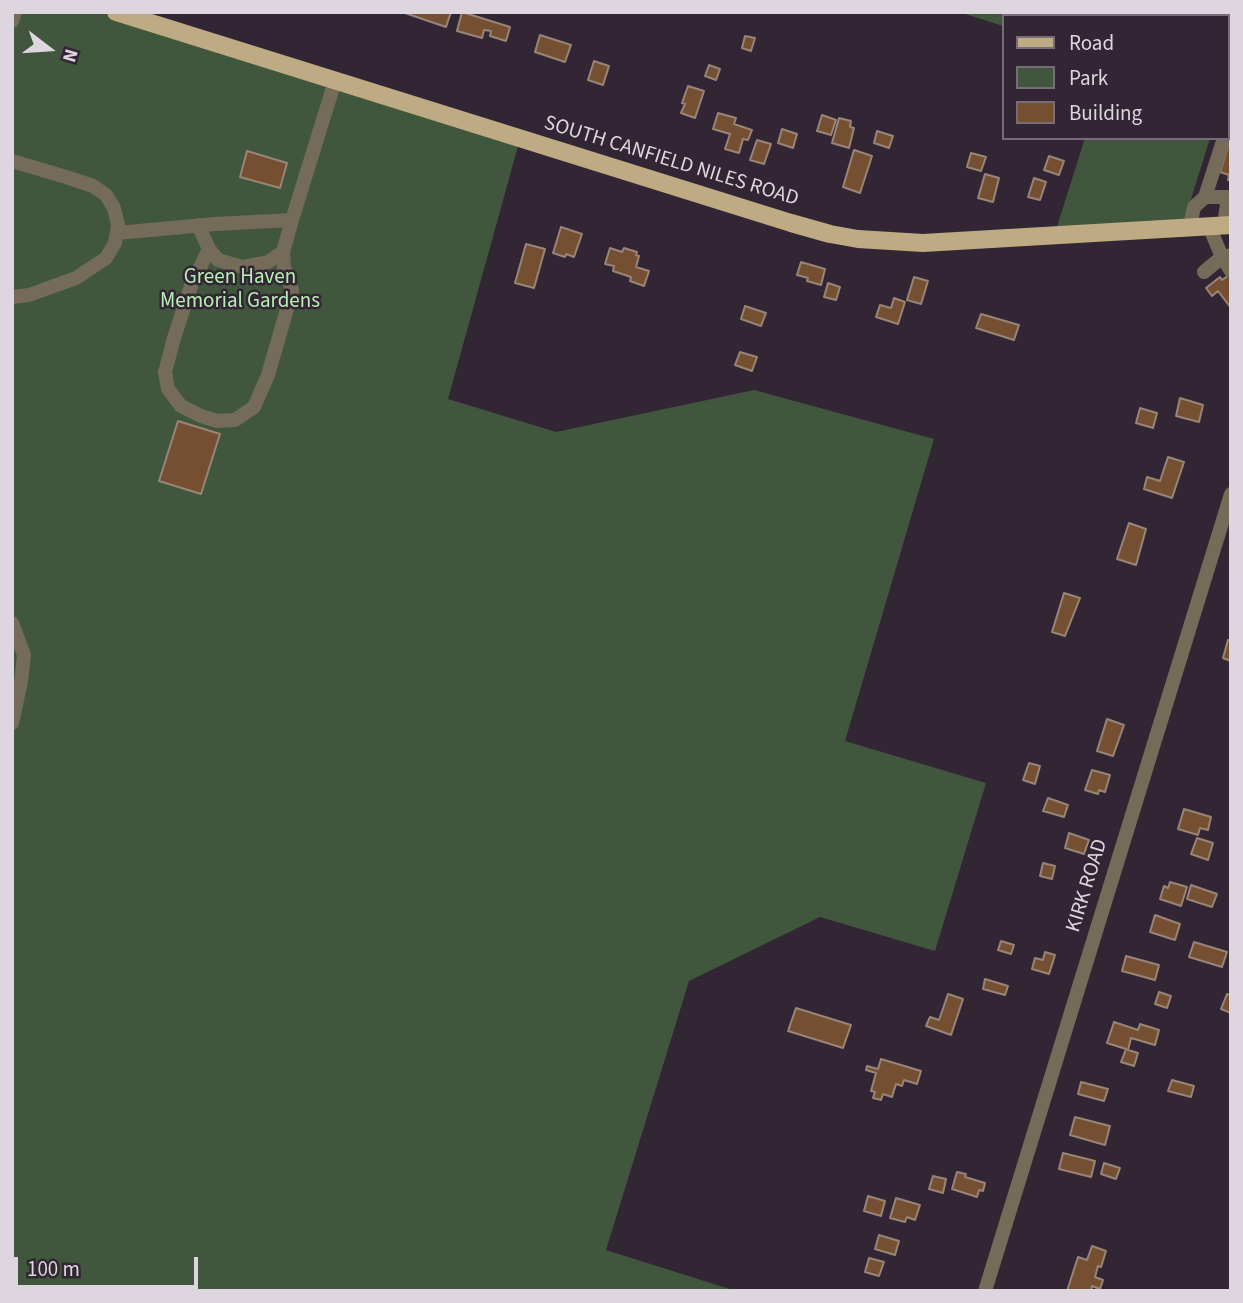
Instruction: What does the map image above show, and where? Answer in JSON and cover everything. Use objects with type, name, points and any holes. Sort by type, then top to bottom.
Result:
[{"type":"main road","name":"SOUTH CANFIELD NILES ROAD","points":[[116,12],[791,223],[849,237],[923,243],[1221,226]]},
{"type":"street","points":[[12,21],[15,12]]},
{"type":"street","points":[[209,249],[191,286],[165,372],[168,389],[181,406],[217,421],[235,420],[254,407],[268,375],[292,290],[284,267],[283,252],[335,81]]},
{"type":"street","points":[[1190,226],[1194,207],[1205,197],[1223,140]]},
{"type":"street","points":[[12,161],[93,186],[106,195],[114,208],[118,225],[115,243],[106,258],[76,278],[29,295],[12,297]]},
{"type":"street","points":[[1205,197],[1229,197],[1221,226],[1231,271]]},
{"type":"street","points":[[117,233],[292,220]]},
{"type":"street","points":[[198,225],[209,249],[218,260],[242,267],[268,262],[283,252]]},
{"type":"street","points":[[1204,272],[1226,256]]},
{"type":"street","name":"KIRK ROAD","points":[[985,1291],[1231,494]]},
{"type":"street","points":[[12,623],[24,655],[12,723]]},
{"type":"green space","name":"Green Haven Memorial Gardens","points":[[12,12],[116,12],[520,139],[448,399],[556,432],[754,390],[934,439],[845,741],[986,783],[935,951],[820,917],[689,981],[606,1250],[736,1291],[12,1291]]},
{"type":"green space","points":[[959,12],[1231,12],[1231,95],[1229,14],[1002,14],[1002,26]]},
{"type":"green space","points":[[1084,140],[1209,140],[1182,228],[1054,236]]},
{"type":"building","points":[[402,12],[451,12],[446,27]]},
{"type":"building","points":[[462,12],[510,27],[506,41],[490,36],[491,31],[484,30],[482,38],[457,31]]},
{"type":"building","points":[[540,35],[571,45],[565,62],[535,52]]},
{"type":"building","points":[[745,36],[755,38],[751,51],[742,48]]},
{"type":"building","points":[[594,61],[609,66],[603,85],[588,80]]},
{"type":"building","points":[[709,65],[720,69],[716,80],[705,76]]},
{"type":"building","points":[[688,86],[704,91],[695,118],[681,113]]},
{"type":"building","points":[[718,113],[736,118],[734,124],[752,130],[748,140],[743,139],[739,153],[725,149],[730,134],[713,129]]},
{"type":"building","points":[[822,115],[836,120],[831,135],[817,131]]},
{"type":"building","points":[[839,118],[851,121],[850,127],[854,128],[849,148],[832,143]]},
{"type":"building","points":[[782,129],[797,134],[793,148],[778,143]]},
{"type":"building","points":[[877,131],[893,136],[889,148],[874,143]]},
{"type":"building","points":[[1231,137],[1231,181],[1228,180],[1229,175],[1220,172]]},
{"type":"building","points":[[757,140],[771,144],[764,164],[750,160]]},
{"type":"building","points":[[854,150],[872,156],[860,193],[843,187]]},
{"type":"building","points":[[247,151],[287,163],[280,188],[240,177]]},
{"type":"building","points":[[971,153],[986,157],[981,171],[967,167]]},
{"type":"building","points":[[1049,156],[1064,161],[1059,175],[1044,170]]},
{"type":"building","points":[[985,174],[999,178],[993,202],[978,198]]},
{"type":"building","points":[[1034,178],[1046,182],[1040,200],[1028,197]]},
{"type":"building","points":[[561,227],[582,234],[574,257],[553,253]]},
{"type":"building","points":[[526,244],[545,249],[534,288],[515,283]]},
{"type":"building","points":[[610,248],[622,252],[624,248],[637,252],[636,255],[639,256],[636,267],[649,271],[644,286],[630,281],[631,277],[613,271],[614,266],[605,264]]},
{"type":"building","points":[[801,262],[825,269],[821,285],[797,275]]},
{"type":"building","points":[[1229,275],[1231,308],[1218,291],[1212,296],[1206,288],[1220,277],[1222,280]]},
{"type":"building","points":[[914,277],[928,281],[921,304],[907,300]]},
{"type":"building","points":[[828,283],[840,287],[836,300],[824,297]]},
{"type":"building","points":[[894,298],[905,302],[898,324],[876,317],[880,305],[891,308]]},
{"type":"building","points":[[745,306],[766,313],[761,326],[741,319]]},
{"type":"building","points":[[981,314],[1019,325],[1014,340],[976,328]]},
{"type":"building","points":[[740,352],[757,357],[752,371],[735,365]]},
{"type":"building","points":[[1180,398],[1203,405],[1199,422],[1176,416]]},
{"type":"building","points":[[1140,408],[1157,413],[1153,428],[1136,423]]},
{"type":"building","points":[[178,421],[220,434],[201,494],[159,481]]},
{"type":"building","points":[[1168,457],[1184,462],[1172,498],[1144,489],[1147,477],[1160,481]]},
{"type":"building","points":[[1129,523],[1146,529],[1136,565],[1117,559]]},
{"type":"building","points":[[1064,593],[1080,598],[1065,636],[1052,632]]},
{"type":"building","points":[[1228,640],[1231,641],[1231,661],[1223,658]]},
{"type":"building","points":[[1107,719],[1124,725],[1113,756],[1097,751]]},
{"type":"building","points":[[1029,763],[1040,766],[1035,784],[1023,780]]},
{"type":"building","points":[[1092,770],[1110,775],[1105,792],[1099,790],[1098,794],[1085,790]]},
{"type":"building","points":[[1048,798],[1068,805],[1064,817],[1043,811]]},
{"type":"building","points":[[1184,809],[1211,817],[1208,830],[1200,828],[1198,835],[1178,829]]},
{"type":"building","points":[[1069,833],[1089,840],[1084,854],[1065,848]]},
{"type":"building","points":[[1197,838],[1213,843],[1208,860],[1191,854]]},
{"type":"building","points":[[1043,863],[1055,866],[1052,879],[1040,876]]},
{"type":"building","points":[[1170,882],[1187,887],[1181,906],[1160,899],[1164,886],[1168,888]]},
{"type":"building","points":[[1191,885],[1217,894],[1212,907],[1187,899]]},
{"type":"building","points":[[1155,915],[1180,924],[1175,940],[1150,932]]},
{"type":"building","points":[[1001,941],[1014,945],[1011,954],[998,950]]},
{"type":"building","points":[[1194,942],[1227,952],[1222,967],[1189,957]]},
{"type":"building","points":[[1045,952],[1055,955],[1049,974],[1032,969],[1035,958],[1043,960]]},
{"type":"building","points":[[1126,956],[1159,965],[1155,980],[1122,971]]},
{"type":"building","points":[[985,979],[1008,986],[1005,995],[983,989]]},
{"type":"building","points":[[1159,992],[1171,996],[1167,1008],[1155,1004]]},
{"type":"building","points":[[948,994],[963,999],[951,1035],[926,1026],[930,1017],[939,1020]]},
{"type":"building","points":[[1227,994],[1231,995],[1231,1013],[1221,1009]]},
{"type":"building","points":[[796,1008],[851,1025],[843,1048],[788,1031]]},
{"type":"building","points":[[1114,1022],[1138,1030],[1140,1024],[1159,1030],[1155,1045],[1131,1038],[1128,1050],[1138,1053],[1134,1066],[1121,1062],[1126,1049],[1107,1043]]},
{"type":"building","points":[[881,1059],[921,1071],[917,1084],[904,1080],[902,1086],[896,1084],[892,1097],[883,1094],[881,1100],[873,1098],[875,1092],[871,1091],[876,1073],[866,1070],[867,1066],[878,1069]]},
{"type":"building","points":[[1172,1080],[1194,1086],[1191,1097],[1168,1091]]},
{"type":"building","points":[[1081,1082],[1108,1089],[1104,1101],[1078,1094]]},
{"type":"building","points":[[1075,1117],[1110,1126],[1105,1145],[1070,1135]]},
{"type":"building","points":[[1063,1153],[1095,1161],[1091,1177],[1059,1169]]},
{"type":"building","points":[[1104,1163],[1120,1168],[1116,1179],[1101,1174]]},
{"type":"building","points":[[957,1172],[985,1183],[983,1191],[979,1190],[977,1197],[952,1189]]},
{"type":"building","points":[[933,1176],[946,1179],[943,1193],[929,1189]]},
{"type":"building","points":[[868,1196],[885,1201],[881,1216],[864,1211]]},
{"type":"building","points":[[896,1198],[920,1205],[915,1220],[907,1217],[905,1222],[890,1218]]},
{"type":"building","points":[[879,1235],[899,1241],[895,1255],[875,1249]]},
{"type":"building","points":[[1092,1246],[1106,1251],[1095,1277],[1103,1280],[1100,1289],[1092,1286],[1091,1291],[1067,1291],[1078,1257],[1087,1260]]},
{"type":"building","points":[[869,1258],[884,1262],[879,1276],[865,1272]]}]
